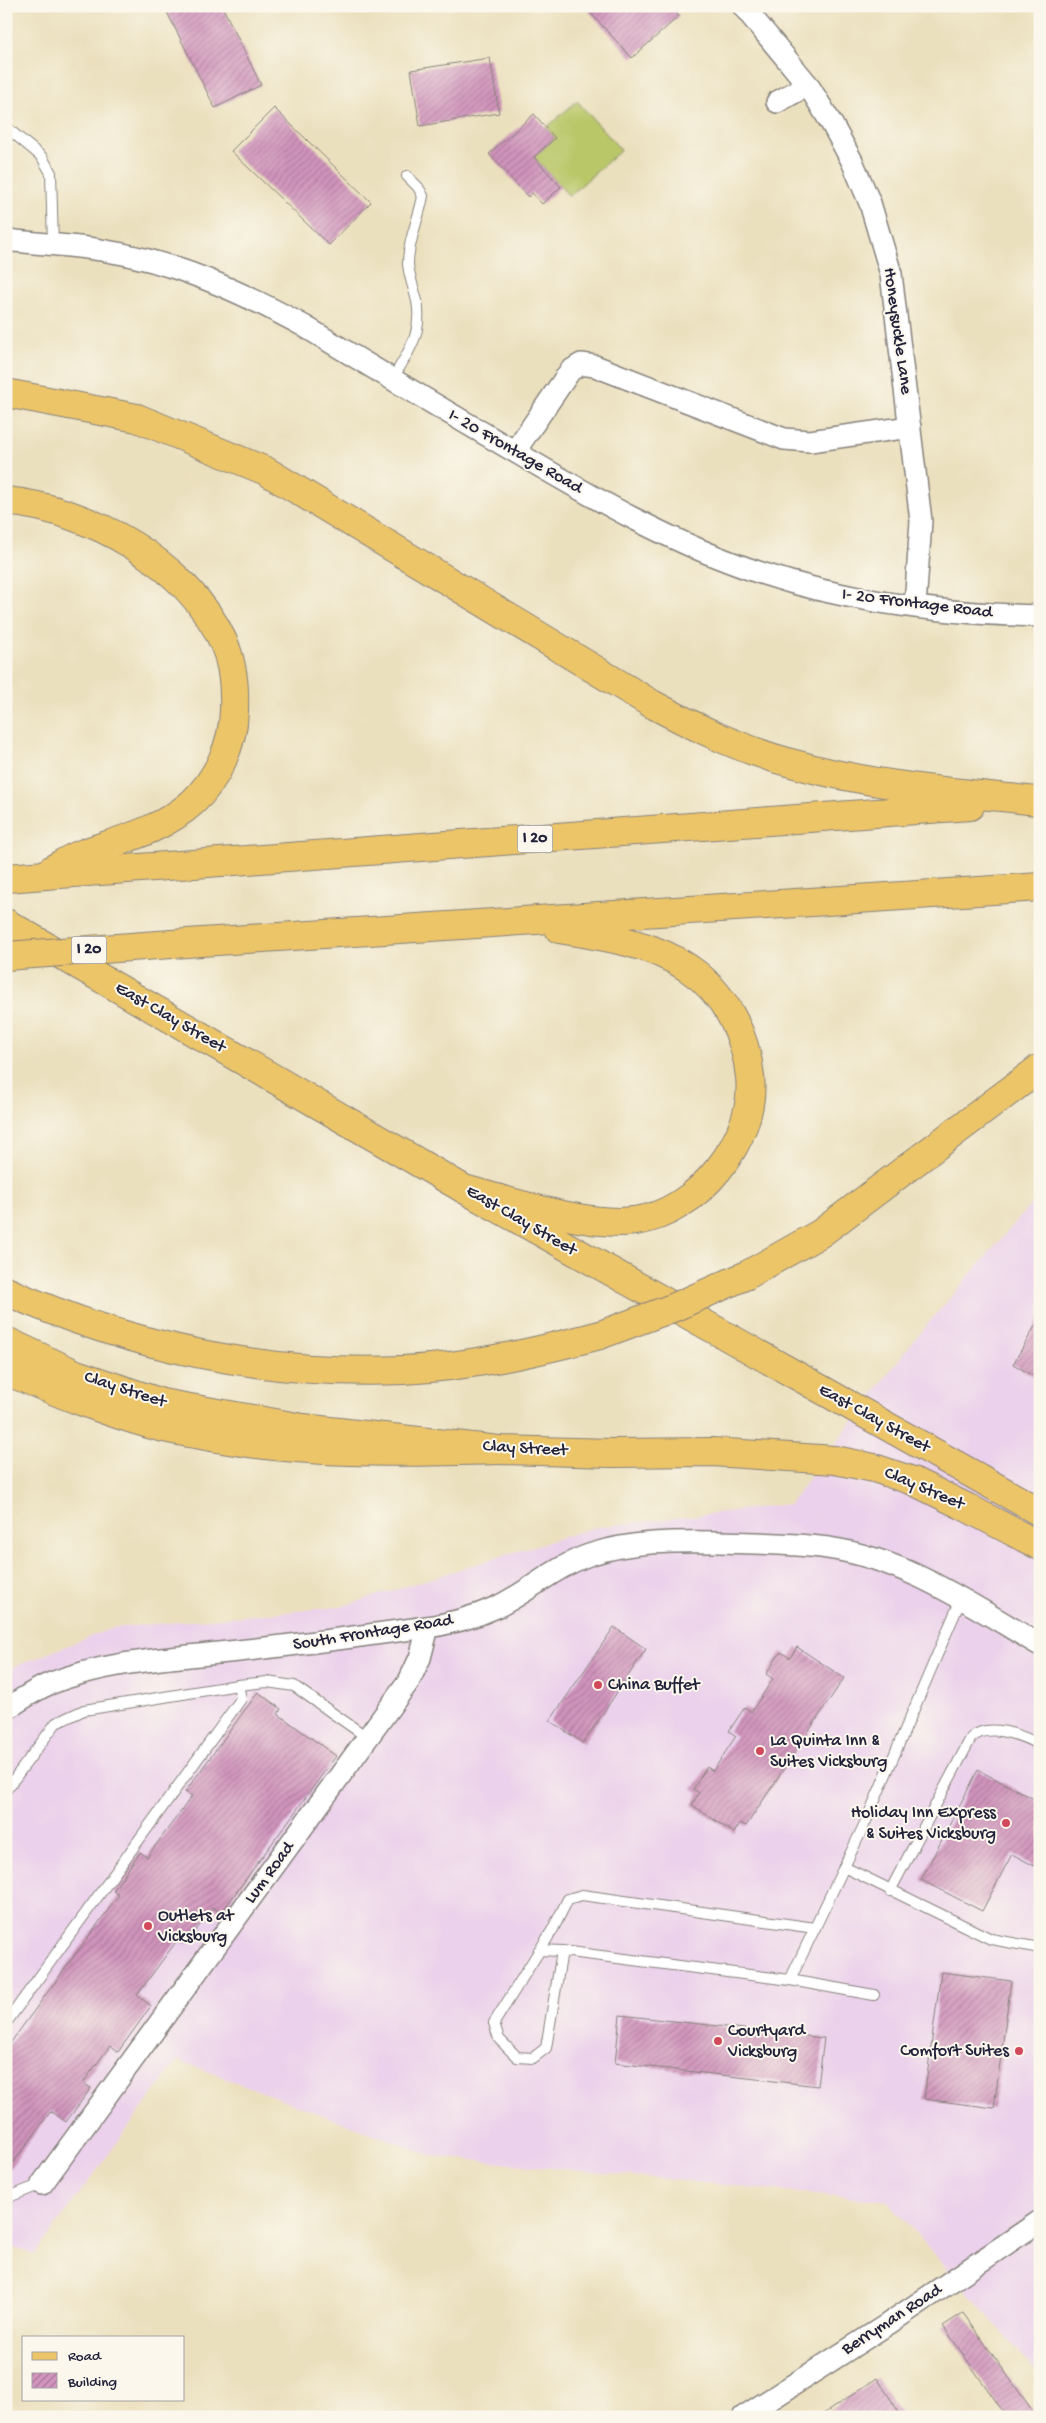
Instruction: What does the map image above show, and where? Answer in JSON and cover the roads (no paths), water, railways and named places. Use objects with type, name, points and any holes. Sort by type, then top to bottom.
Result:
[{"type":"main road","points":[[6,393],[136,418],[266,470],[652,704],[712,736],[790,763],[850,778],[1039,801]]},
{"type":"main road","points":[[6,501],[57,511],[100,526],[136,547],[162,567],[187,590],[209,617],[223,642],[230,662],[235,692],[234,721],[228,749],[218,769],[193,802],[175,816],[144,833],[79,855],[26,876]]},
{"type":"main road","name":"I 20","points":[[26,876],[1039,801]]},
{"type":"main road","name":"I 20","points":[[6,956],[1040,887]]},
{"type":"main road","points":[[464,1189],[560,1214],[607,1222],[635,1221],[655,1216],[687,1200],[707,1183],[726,1160],[739,1133],[748,1104],[750,1078],[745,1048],[735,1020],[715,992],[688,968],[650,949],[605,936],[508,921]]},
{"type":"main road","name":"East Clay Street","points":[[6,923],[464,1189],[1040,1512]]},
{"type":"main road","points":[[6,1291],[49,1310],[100,1328],[179,1350],[250,1362],[342,1370],[404,1370],[538,1351],[600,1335],[675,1307],[747,1275],[821,1233],[1040,1068]]},
{"type":"main road","name":"Clay Street","points":[[6,1341],[76,1374],[162,1403],[303,1428],[499,1450],[612,1453],[712,1452],[835,1460],[874,1468],[913,1481],[1040,1546]]},
{"type":"main road","points":[[6,1371],[67,1396],[153,1425],[228,1440],[312,1450],[395,1453],[499,1450]]},
{"type":"street","name":"Honeysuckle Lane","points":[[750,9],[808,85],[852,160],[870,202],[891,274],[921,521],[915,606]]},
{"type":"street","points":[[777,102],[808,85]]},
{"type":"street","name":"I- 20 Frontage Road","points":[[6,240],[102,250],[159,264],[218,283],[262,303],[304,326],[566,483],[638,522],[714,556],[803,586],[862,600],[996,615],[1040,616]]},
{"type":"street","points":[[515,451],[570,371],[581,364],[595,366],[784,439],[810,441],[910,427]]},
{"type":"street","name":"South Frontage Road","points":[[6,1709],[47,1685],[107,1666],[307,1644],[428,1627],[458,1620],[498,1606],[585,1557],[601,1551],[654,1543],[728,1542],[829,1548],[880,1561],[920,1577],[1040,1645]]},
{"type":"street","name":"Lum Road","points":[[42,2184],[409,1681],[420,1658],[428,1627]]},
{"type":"street","name":"Berryman Road","points":[[742,2417],[896,2319],[1040,2221]]},
{"type":"lane","points":[[6,126],[42,157],[51,173],[53,245]]},
{"type":"lane","points":[[392,380],[416,338],[419,326],[419,312],[408,266],[412,233],[423,196],[418,187],[407,176]]},
{"type":"lane","points":[[790,1980],[844,1867],[961,1599]]},
{"type":"lane","points":[[6,1790],[56,1723],[84,1710],[238,1685],[267,1682],[294,1686],[368,1738]]},
{"type":"lane","points":[[7,2020],[241,1700],[238,1685]]},
{"type":"lane","points":[[890,1891],[971,1738],[977,1732],[989,1730],[1022,1735],[1040,1745]]},
{"type":"lane","points":[[844,1867],[991,1939],[1040,1948]]},
{"type":"lane","points":[[562,1951],[546,2048],[534,2058],[517,2057],[499,2038],[494,2023],[568,1899],[582,1895],[815,1928]]},
{"type":"lane","points":[[539,1950],[562,1951],[790,1980],[874,1995]]},
{"type":"lane","points":[[6,2198],[42,2184]]},
{"type":"place","name":"China Buffet","points":[[598,1685]]},
{"type":"place","name":"La Quinta Inn & Suites Vicksburg","points":[[760,1751]]},
{"type":"place","name":"Holiday Inn Express & Suites Vicksburg","points":[[1006,1823]]},
{"type":"place","name":"Outlets at Vicksburg","points":[[148,1926]]},
{"type":"place","name":"Courtyard Vicksburg","points":[[718,2041]]},
{"type":"place","name":"Comfort Suites","points":[[1019,2051]]}]
